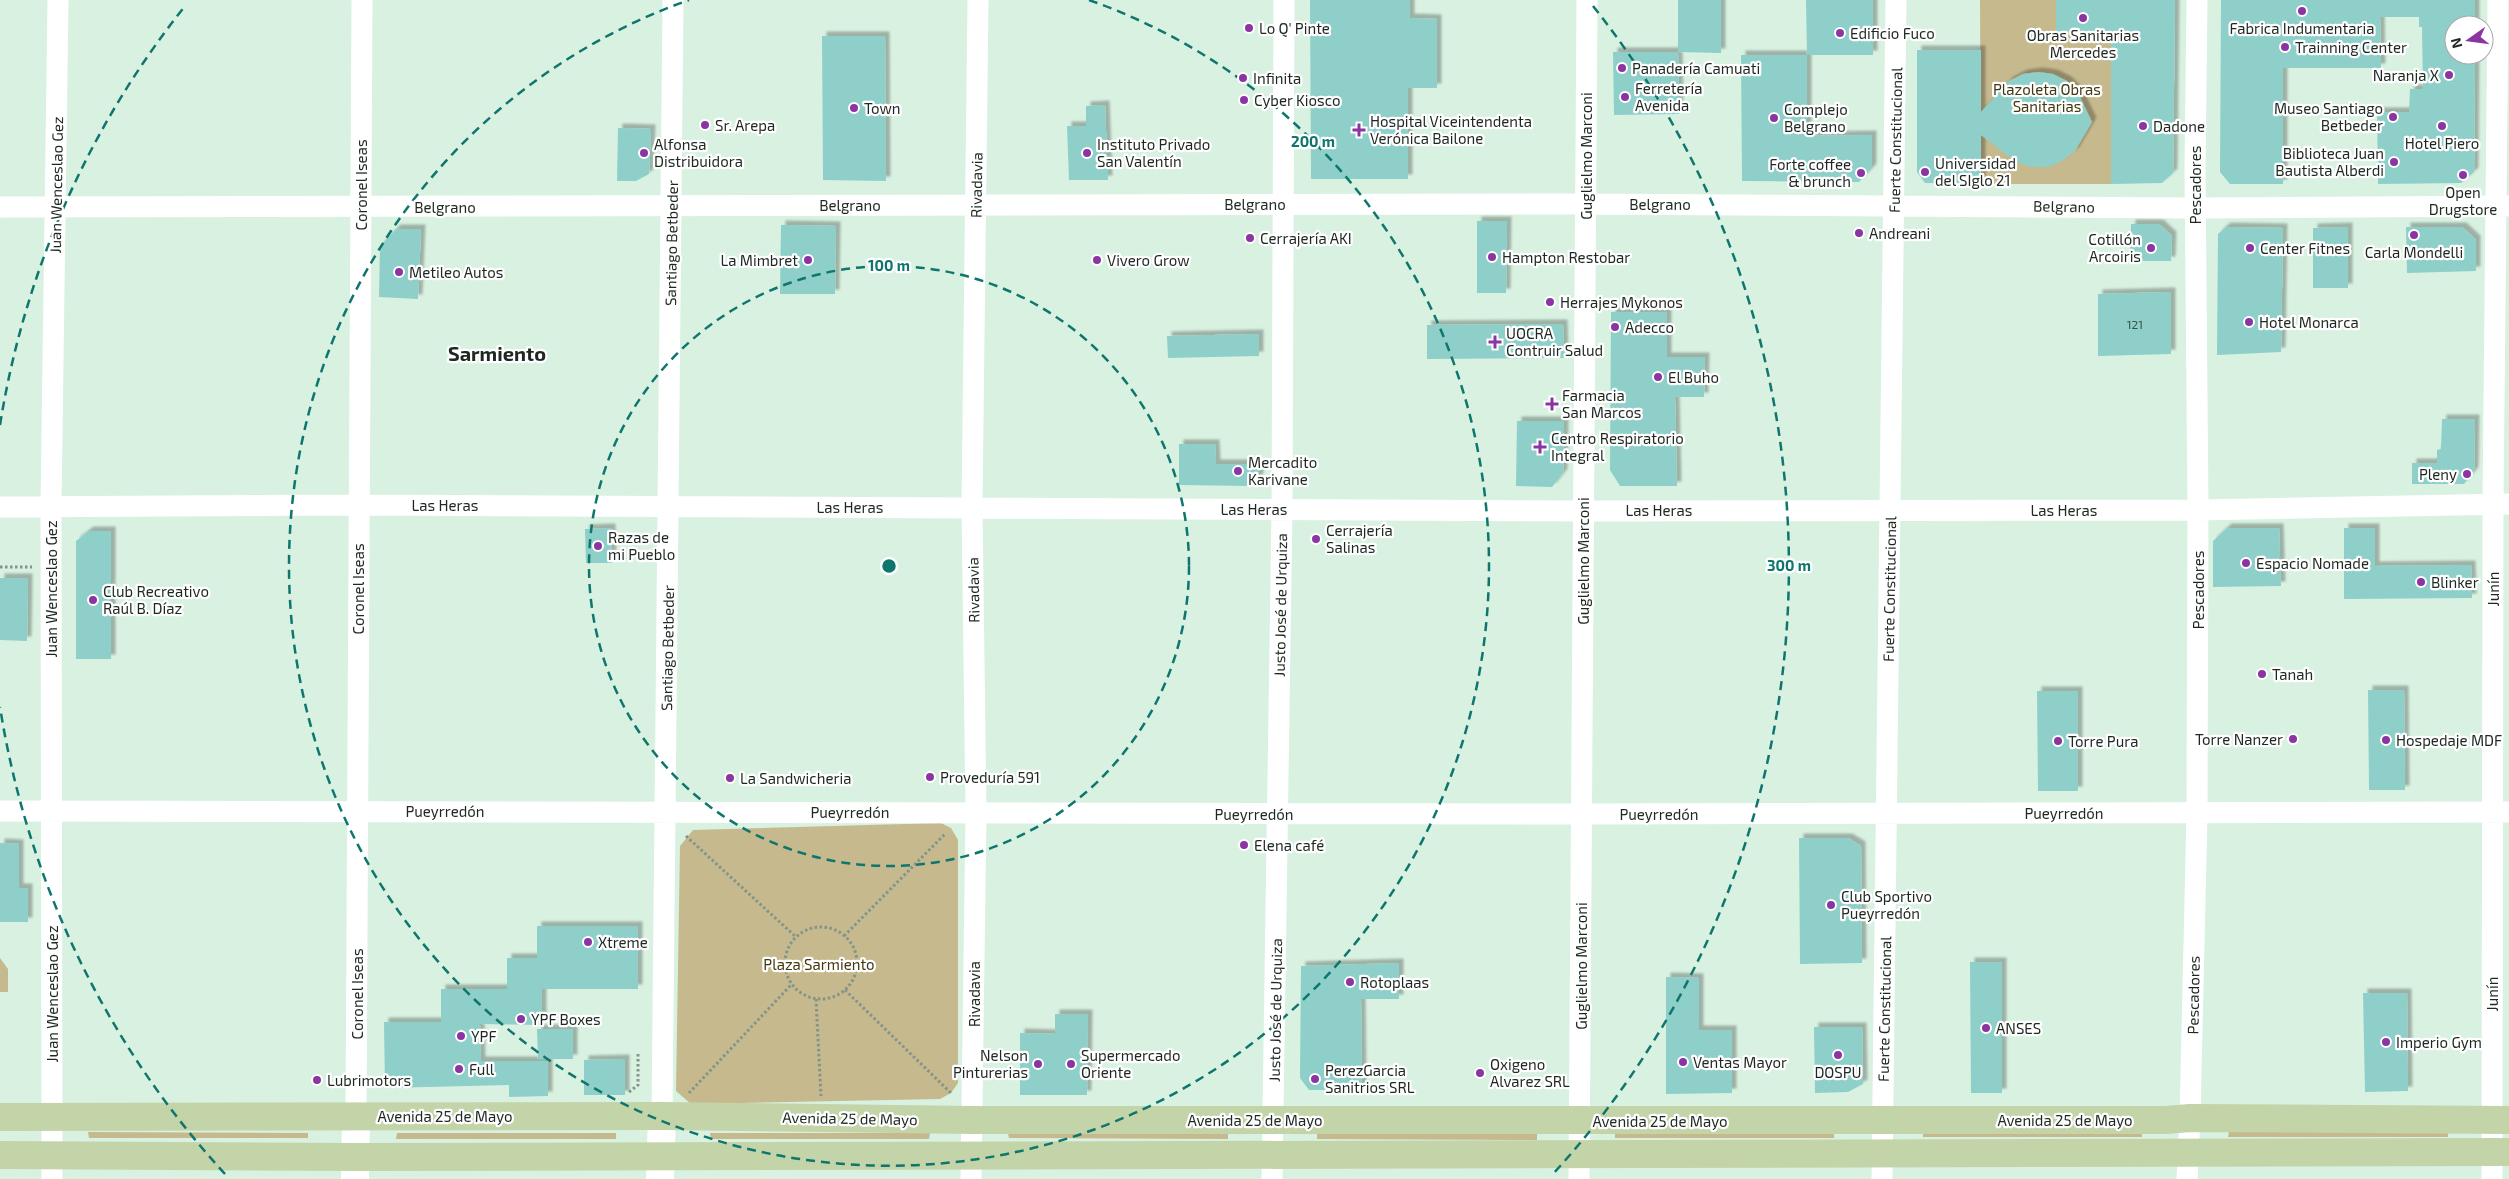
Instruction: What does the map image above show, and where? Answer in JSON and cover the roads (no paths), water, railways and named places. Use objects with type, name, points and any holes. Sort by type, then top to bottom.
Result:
[{"type":"main road","name":"Coronel Iseas","points":[[355,1168],[356,1116]]},
{"type":"main road","name":"Avenida 25 de Mayo","points":[[0,1117],[662,1116],[973,1120],[1581,1121],[2166,1120],[2190,1118],[2501,1120]]},
{"type":"main road","points":[[660,1168],[662,1116]]},
{"type":"main road","points":[[0,1155],[52,1167],[355,1168],[1579,1166],[1882,1152],[2187,1166],[2498,1161]]},
{"type":"street","name":"Juan Wenceslao Gez","points":[[52,1167],[51,507],[58,0]]},
{"type":"street","name":"Coronel Iseas","points":[[356,1116],[362,0]]},
{"type":"street","name":"Santiago Betbeder","points":[[662,1116],[673,0]]},
{"type":"street","name":"Rivadavia","points":[[971,1167],[976,814],[972,506],[978,0]]},
{"type":"street","name":"Justo José de Urquiza","points":[[1272,1167],[1282,509],[1284,0]]},
{"type":"street","name":"Guglielmo Marconi","points":[[1579,1166],[1581,1121],[1581,814],[1587,0]]},
{"type":"street","name":"Fuerte Constitucional","points":[[1882,1179],[1896,0]]},
{"type":"street","name":"Pescadores","points":[[2187,1166],[2190,1118],[2196,813],[2198,510],[2195,208],[2198,0]]},
{"type":"street","name":"Junín","points":[[2498,0],[2502,206],[2501,1120],[2498,1161]]},
{"type":"street","name":"Belgrano","points":[[0,207],[1282,204],[2195,208],[2502,206]]},
{"type":"street","name":"Las Heras","points":[[0,507],[358,505],[972,506],[1583,511],[2198,510],[2501,504]]},
{"type":"street","name":"Pueyrredón","points":[[0,811],[976,814],[2500,812]]},
{"type":"place","name":"Fabrica Indumentaria","points":[[2302,11]]},
{"type":"place","name":"Obras Sanitarias Mercedes","points":[[2083,18]]},
{"type":"place","name":"Lo Q' Pinte","points":[[1249,28]]},
{"type":"place","name":"Edificio Fuco","points":[[1840,33]]},
{"type":"place","name":"Trainning Center","points":[[2285,47]]},
{"type":"place","name":"Panadería Camuati","points":[[1622,68]]},
{"type":"place","name":"Naranja X","points":[[2449,75]]},
{"type":"place","name":"Infinita","points":[[1243,78]]},
{"type":"place","name":"Ferretería Avenida","points":[[1625,97]]},
{"type":"place","name":"Cyber Kiosco","points":[[1244,100]]},
{"type":"place","name":"Town","points":[[854,108]]},
{"type":"place","name":"Museo Santiago Betbeder","points":[[2393,117]]},
{"type":"place","name":"Complejo Belgrano","points":[[1774,118]]},
{"type":"place","name":"Sr. Arepa","points":[[705,125]]},
{"type":"place","name":"Dadone","points":[[2143,126]]},
{"type":"place","name":"Hotel Piero","points":[[2442,126]]},
{"type":"place","name":"Hospital Viceintendenta Verónica Bailone","points":[[1359,130]]},
{"type":"place","name":"Alfonsa Distribuidora","points":[[644,153]]},
{"type":"place","name":"Instituto Privado San Valentín","points":[[1087,153]]},
{"type":"place","name":"Biblioteca Juan Bautista Alberdi","points":[[2394,162]]},
{"type":"place","name":"Universidad del SIglo 21","points":[[1925,172]]},
{"type":"place","name":"Forte coffee & brunch","points":[[1861,173]]},
{"type":"place","name":"Open Drugstore","points":[[2463,175]]},
{"type":"place","name":"Andreani","points":[[1859,233]]},
{"type":"place","name":"Carla Mondelli","points":[[2414,235]]},
{"type":"place","name":"Cerrajería AKI","points":[[1250,238]]},
{"type":"place","name":"Cotillón Arcoiris","points":[[2151,248]]},
{"type":"place","name":"Center Fitnes","points":[[2250,248]]},
{"type":"place","name":"Hampton Restobar","points":[[1492,257]]},
{"type":"place","name":"La Mimbret","points":[[808,260]]},
{"type":"place","name":"Vivero Grow","points":[[1097,260]]},
{"type":"place","name":"Metileo Autos","points":[[399,272]]},
{"type":"place","name":"Herrajes Mykonos","points":[[1550,302]]},
{"type":"place","name":"Hotel Monarca","points":[[2249,322]]},
{"type":"place","name":"Adecco","points":[[1615,327]]},
{"type":"place","name":"UOCRA Contruir Salud","points":[[1495,342]]},
{"type":"place","name":"El Buho","points":[[1658,377]]},
{"type":"place","name":"Farmacia San Marcos","points":[[1552,404]]},
{"type":"place","name":"Centro Respiratorio Integral","points":[[1540,447]]},
{"type":"place","name":"Mercadito Karivane","points":[[1238,471]]},
{"type":"place","name":"Pleny","points":[[2467,474]]},
{"type":"place","name":"Cerrajería Salinas","points":[[1316,539]]},
{"type":"place","name":"Razas de mi Pueblo","points":[[598,546]]},
{"type":"place","name":"Espacio Nomade","points":[[2246,563]]},
{"type":"place","name":"Blinker","points":[[2421,582]]},
{"type":"place","name":"Club Recreativo Raúl B. Díaz","points":[[93,600]]},
{"type":"place","name":"Tanah","points":[[2262,674]]},
{"type":"place","name":"Torre Nanzer","points":[[2293,739]]},
{"type":"place","name":"Hospedaje MDF","points":[[2386,740]]},
{"type":"place","name":"Torre Pura","points":[[2058,741]]},
{"type":"place","name":"Proveduría 591","points":[[930,777]]},
{"type":"place","name":"La Sandwicheria","points":[[730,778]]},
{"type":"place","name":"Elena café","points":[[1244,845]]},
{"type":"place","name":"Club Sportivo Pueyrredón","points":[[1831,905]]},
{"type":"place","name":"Xtreme","points":[[588,942]]},
{"type":"place","name":"Rotoplaas","points":[[1350,982]]},
{"type":"place","name":"YPF Boxes","points":[[521,1019]]},
{"type":"place","name":"ANSES","points":[[1986,1028]]},
{"type":"place","name":"YPF","points":[[461,1036]]},
{"type":"place","name":"Imperio Gym","points":[[2386,1042]]},
{"type":"place","name":"DOSPU","points":[[1838,1055]]},
{"type":"place","name":"Ventas Mayor","points":[[1683,1062]]},
{"type":"place","name":"Nelson Pinturerias","points":[[1038,1064]]},
{"type":"place","name":"Supermercado Oriente","points":[[1071,1064]]},
{"type":"place","name":"Full","points":[[459,1069]]},
{"type":"place","name":"Oxigeno Alvarez SRL","points":[[1480,1073]]},
{"type":"place","name":"PerezGarcia Sanitrios SRL","points":[[1315,1079]]},
{"type":"place","name":"Lubrimotors","points":[[317,1080]]},
{"type":"district","name":"Sarmiento","points":[[497,353]]},
{"type":"park label","name":"Plazoleta Obras Sanitarias","points":[[2047,98]]},
{"type":"park label","name":"Plaza Sarmiento","points":[[819,964]]}]
